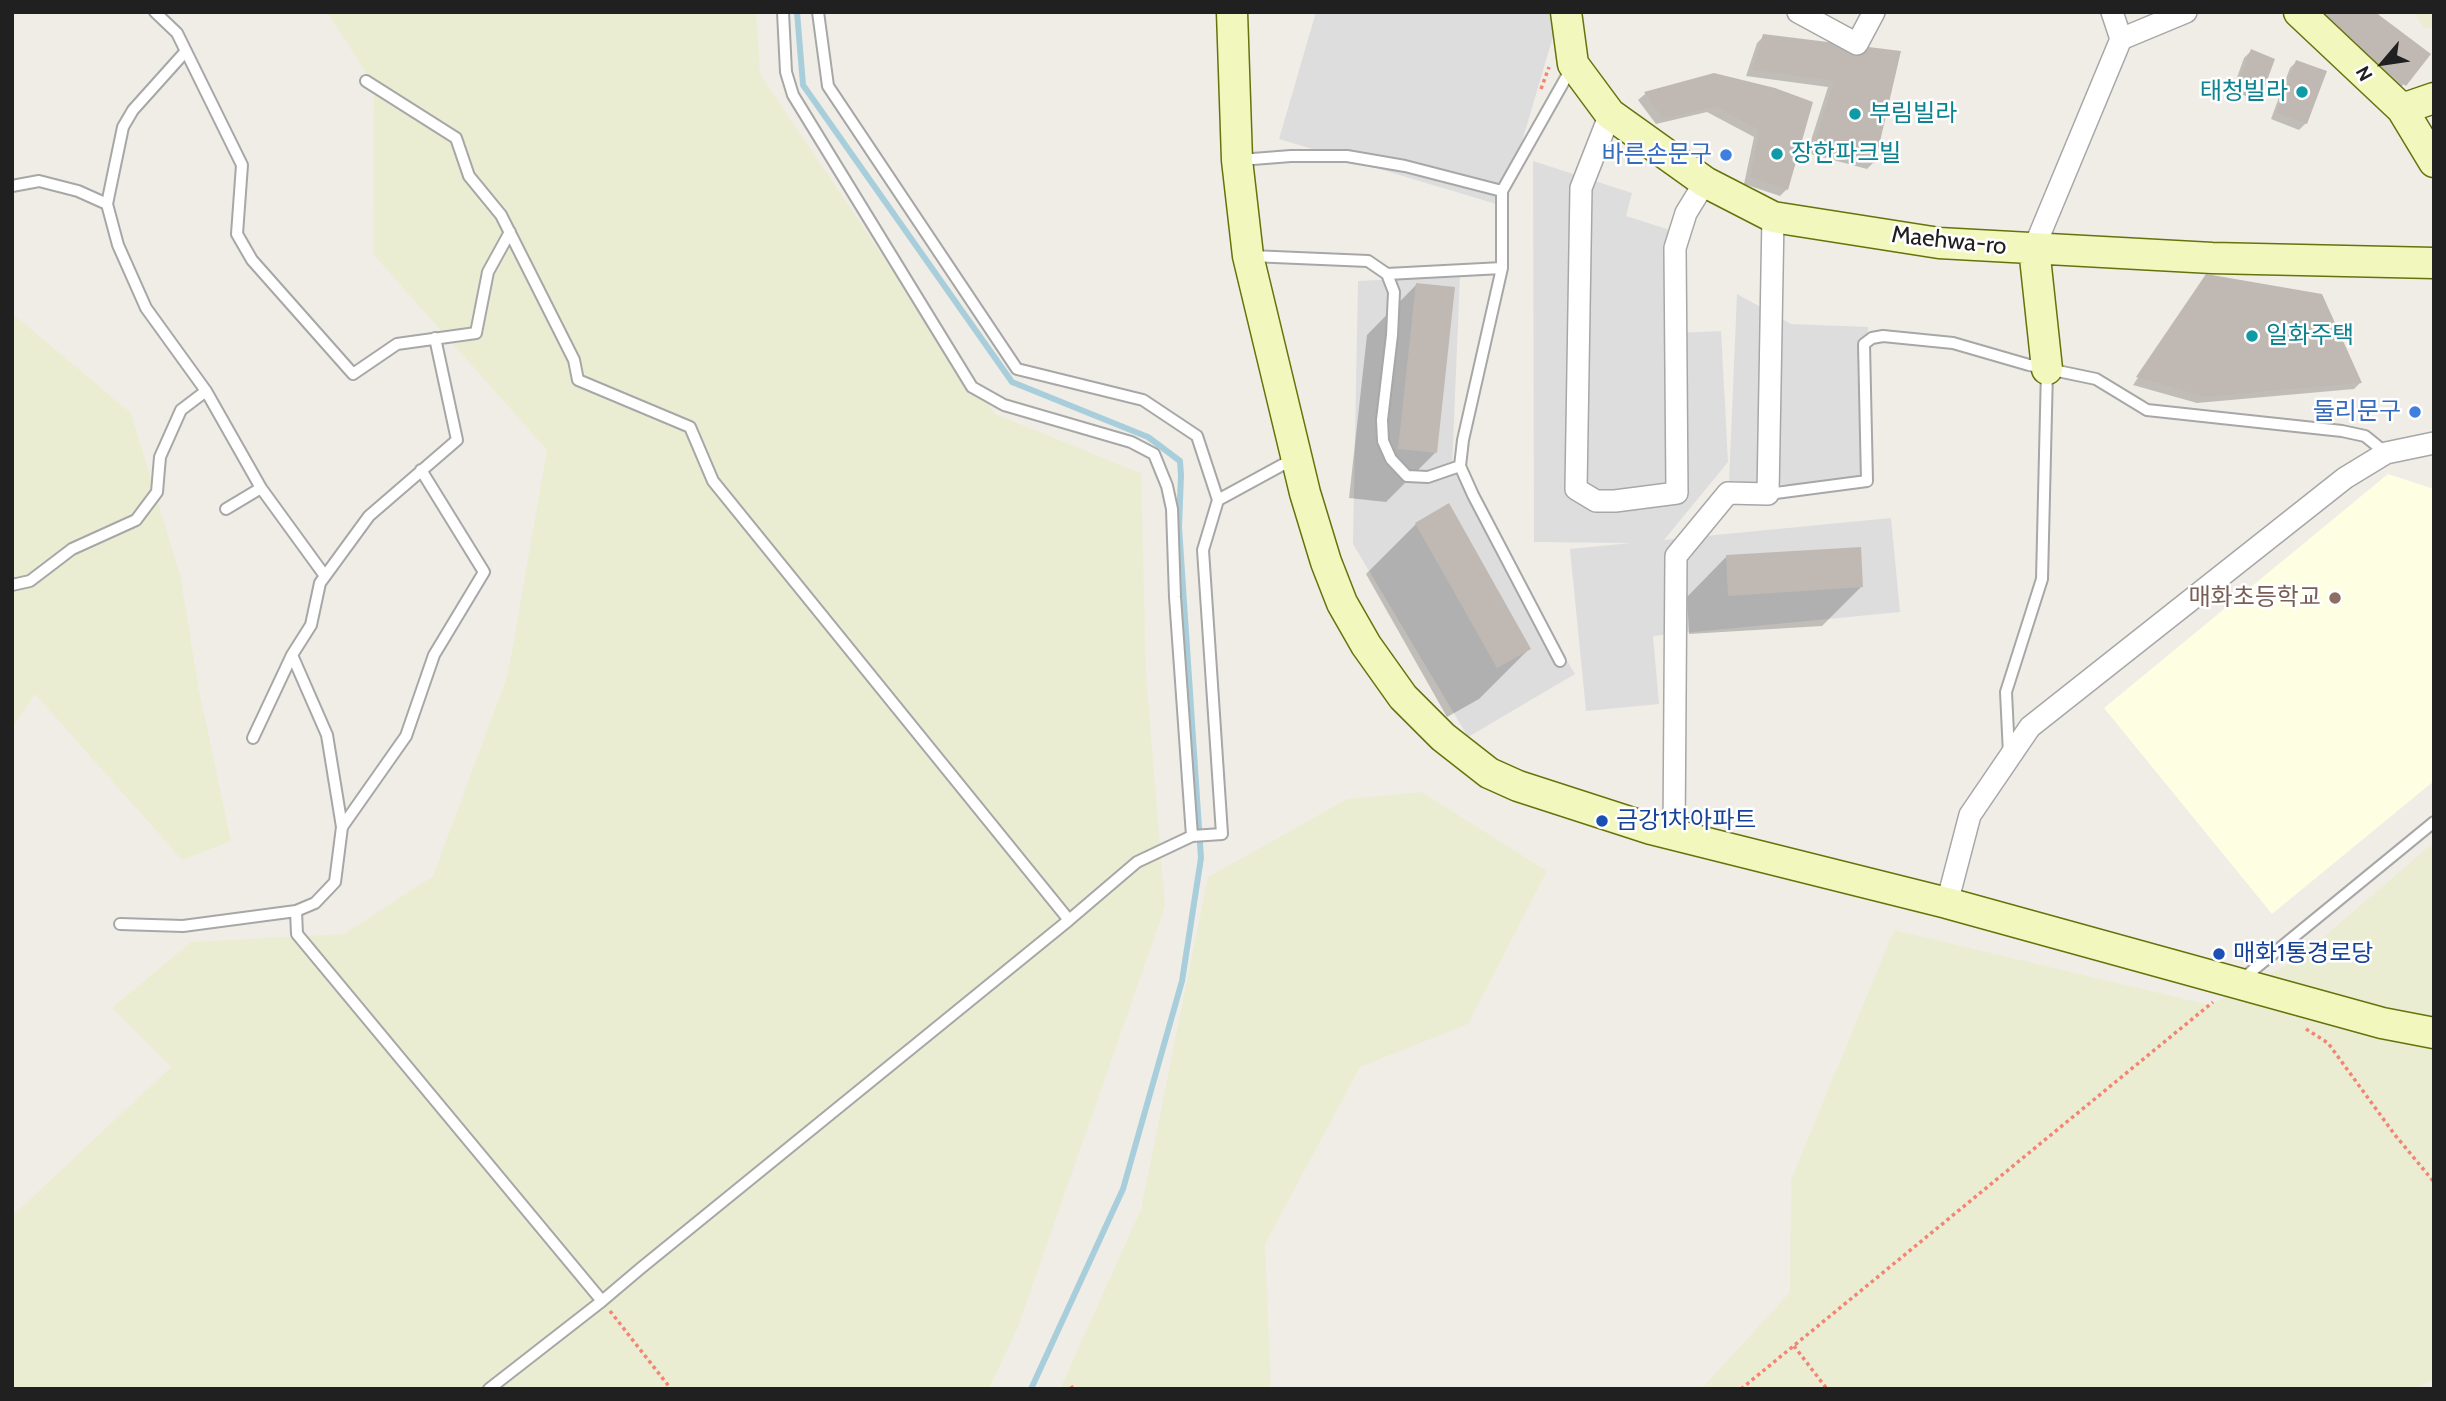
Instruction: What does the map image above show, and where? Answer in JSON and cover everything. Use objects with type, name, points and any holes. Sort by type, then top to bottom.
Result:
[{"type":"street","points":[[1232,12],[1237,160],[1248,256],[1296,458],[1326,562],[1342,603],[1383,670],[1403,697],[1435,729],[1489,773],[1518,786],[1674,835],[1947,902],[2382,1023],[2434,1033]]},
{"type":"street","name":"Maehwa-ro","points":[[1566,12],[1562,64],[1610,114],[1705,182],[1773,216],[1939,243],[2212,258],[2434,263]]},
{"type":"street","points":[[1808,15],[1857,44],[1874,12]]},
{"type":"street","points":[[2047,369],[2035,248],[2120,39],[2112,12]]},
{"type":"street","points":[[2120,39],[2186,12]]},
{"type":"street","points":[[2299,12],[2402,109],[2434,162]]},
{"type":"street","points":[[2402,109],[2434,98]]},
{"type":"street","points":[[1610,114],[1581,188],[1576,489],[1596,500],[1615,501],[1677,493],[1675,248],[1686,213],[1705,182]]},
{"type":"street","points":[[1674,835],[1676,556],[1728,493],[1768,494],[1773,216]]},
{"type":"street","points":[[1947,902],[1970,815],[2030,727],[2345,478],[2386,453],[2434,443]]},
{"type":"lane","points":[[155,12],[177,33],[242,165],[237,234],[252,260],[353,374],[397,344],[476,333],[488,272],[510,232]]},
{"type":"lane","points":[[783,12],[786,72],[793,96],[972,387],[1004,405],[1131,442],[1154,454],[1167,486],[1172,509],[1175,597],[1192,836]]},
{"type":"lane","points":[[489,1389],[602,1301],[1137,862],[1192,836],[1222,834],[1203,550],[1217,500],[1197,436],[1143,400],[1017,369],[828,86],[818,12]]},
{"type":"lane","points":[[186,51],[133,110],[123,127],[107,204],[118,245],[146,308],[206,391],[261,488],[325,576]]},
{"type":"lane","points":[[1560,661],[1460,466],[1463,440],[1502,268],[1502,191],[1562,64]]},
{"type":"lane","points":[[366,81],[457,138],[468,176],[501,215],[574,360],[578,380],[690,427],[713,481],[1069,920]]},
{"type":"lane","points":[[1237,160],[1347,156],[1405,166],[1502,191]]},
{"type":"lane","points":[[12,186],[38,181],[78,191],[107,204]]},
{"type":"lane","points":[[1248,256],[1368,261],[1387,274],[1394,292],[1382,420],[1383,441],[1391,458],[1407,476],[1428,477],[1460,466]]},
{"type":"lane","points":[[1387,274],[1502,268]]},
{"type":"lane","points":[[1768,494],[1867,481],[1864,344],[1872,338],[1883,336],[1953,343],[2047,369],[2096,379],[2147,410],[2342,431],[2365,436],[2386,453]]},
{"type":"lane","points":[[253,738],[292,655],[311,625],[320,583],[369,516],[457,440],[435,338]]},
{"type":"lane","points":[[2009,757],[2006,692],[2042,579],[2047,369]]},
{"type":"lane","points":[[12,585],[30,581],[72,549],[136,520],[157,492],[160,457],[181,410],[206,391]]},
{"type":"lane","points":[[1217,500],[1296,458]]},
{"type":"lane","points":[[342,827],[406,736],[434,655],[484,572],[421,470]]},
{"type":"lane","points":[[226,509],[261,488]]},
{"type":"lane","points":[[120,924],[183,926],[296,911],[316,903],[335,882],[342,827],[327,735],[292,655]]},
{"type":"lane","points":[[2237,983],[2434,822]]},
{"type":"lane","points":[[296,911],[297,934],[602,1301]]},
{"type":"path","points":[[1541,90],[1562,64]]},
{"type":"path","points":[[1741,1389],[2237,983]]},
{"type":"path","points":[[2306,1028],[2329,1043],[2395,1135],[2434,1182]]},
{"type":"path","points":[[602,1301],[671,1389]]},
{"type":"path","points":[[1794,1346],[1828,1389]]},
{"type":"shaded area","points":[[327,12],[756,12],[760,74],[909,295],[995,414],[1141,473],[1146,674],[1165,907],[1018,1327],[989,1389],[12,1389],[12,1216],[171,1067],[112,1008],[191,942],[344,934],[433,876],[508,674],[547,450],[373,254],[374,85]]},
{"type":"shaded area","points":[[1316,12],[1560,13],[1503,206],[1279,139]]},
{"type":"shaded area","points":[[2413,12],[2434,12],[2434,28],[2424,28]]},
{"type":"shaded area","points":[[1533,161],[1632,193],[1626,216],[1670,230],[1676,333],[1721,331],[1728,462],[1664,540],[1891,518],[1900,612],[1653,636],[1659,704],[1586,711],[1570,549],[1631,543],[1534,542]]},
{"type":"shaded area","points":[[1460,276],[1452,467],[1575,674],[1468,737],[1353,544],[1358,281]]},
{"type":"shaded area","points":[[1737,294],[1791,324],[1868,327],[1861,488],[1729,482]]},
{"type":"shaded area","points":[[12,313],[131,413],[180,575],[199,690],[231,841],[182,860],[35,694],[12,728]]},
{"type":"shaded area","name":"매화초등학교","points":[[2388,474],[2434,489],[2434,781],[2272,914],[2104,708]]},
{"type":"shaded area","points":[[1422,792],[1547,871],[1468,1024],[1360,1067],[1265,1244],[1271,1389],[1060,1389],[1141,1209],[1208,877],[1347,799]]},
{"type":"shaded area","points":[[2434,842],[2434,1380],[2413,1389],[1701,1389],[1790,1292],[1791,1180],[1894,930],[2210,1005],[2298,959]]},
{"type":"building","points":[[2319,12],[2375,12],[2431,54],[2406,86],[2343,40]]},
{"type":"building","name":"부림빌라","points":[[1763,34],[1901,51],[1875,163],[1813,147],[1834,81],[1752,70]]},
{"type":"building","points":[[2251,49],[2275,59],[2262,94],[2237,84]]},
{"type":"building","name":"태청빌라","points":[[2296,60],[2327,71],[2307,124],[2276,113]]},
{"type":"building","name":"장한파크빌","points":[[1714,73],[1775,88],[1813,102],[1788,190],[1750,177],[1759,130],[1715,107],[1663,119],[1644,92]]},
{"type":"building","name":"일화주택","points":[[2206,274],[2322,294],[2362,383],[2205,397],[2136,377]]},
{"type":"building","points":[[1416,283],[1455,287],[1437,453],[1398,449]]},
{"type":"building","points":[[1449,503],[1531,649],[1497,668],[1415,523]]},
{"type":"building","points":[[1861,547],[1863,587],[1728,596],[1726,555]]},
{"type":"waterway","points":[[797,12],[803,85],[1012,382],[1148,437],[1180,461],[1179,527],[1201,858],[1182,981],[1123,1189],[1031,1389]]},
{"type":"place","name":"태청빌라","points":[[2302,92]]},
{"type":"place","name":"부림빌라","points":[[1855,114]]},
{"type":"place","name":"장한파크빌","points":[[1777,154]]},
{"type":"place","name":"바른손문구","points":[[1726,155]]},
{"type":"place","name":"일화주택","points":[[2252,336]]},
{"type":"place","name":"둘리문구","points":[[2415,412]]},
{"type":"place","name":"매화초등학교","points":[[2335,598]]},
{"type":"place","name":"금강1차아파트","points":[[1602,821]]},
{"type":"place","name":"매화1통경로당","points":[[2219,954]]}]
